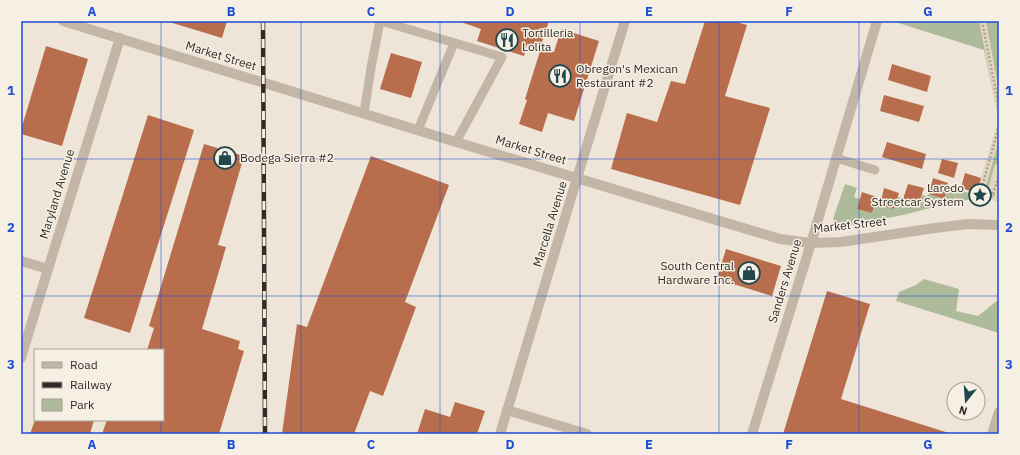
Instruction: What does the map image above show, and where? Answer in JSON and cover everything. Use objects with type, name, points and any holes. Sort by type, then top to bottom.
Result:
[{"type":"street","name":"Market Street","points":[[63,21],[456,142],[780,239],[810,243],[841,242],[968,224],[999,225]]},
{"type":"street","name":"Marcella Avenue","points":[[500,434],[625,21]]},
{"type":"street","name":"Sanders Avenue","points":[[752,434],[836,158],[875,22]]},
{"type":"street","name":"Maryland Avenue","points":[[21,358],[120,38]]},
{"type":"street","points":[[21,261],[48,269]]},
{"type":"street","points":[[507,410],[587,434]]},
{"type":"street","points":[[992,434],[999,412]]},
{"type":"lane","points":[[364,113],[372,60],[381,21],[502,57],[456,142]]},
{"type":"lane","points":[[418,130],[454,43]]},
{"type":"lane","points":[[836,158],[874,170]]},
{"type":"path","points":[[982,21],[999,107]]},
{"type":"path","points":[[999,126],[980,194],[992,198],[999,177]]},
{"type":"path","points":[[982,201],[984,195]]},
{"type":"green space","points":[[892,21],[999,21],[999,120],[984,50]]},
{"type":"green space","points":[[999,120],[999,202],[976,195]]},
{"type":"green space","points":[[845,184],[857,188],[854,197],[860,199],[857,209],[872,213],[875,203],[894,209],[898,197],[919,203],[922,195],[927,196],[929,194],[943,199],[947,187],[976,195],[975,199],[958,201],[903,215],[841,227],[833,219]]},
{"type":"green space","points":[[924,279],[959,289],[956,311],[978,316],[998,300],[999,292],[999,333],[896,301],[899,292],[916,285]]},
{"type":"shaded area","points":[[979,21],[986,21],[999,91],[999,120]]},
{"type":"shaded area","points":[[999,120],[999,140],[984,193],[995,196],[995,193],[987,193],[995,164],[999,165],[999,202],[976,195]]},
{"type":"building","points":[[166,21],[227,21],[222,38]]},
{"type":"building","points":[[458,21],[549,21],[540,48],[527,44],[524,56],[477,41],[481,29]]},
{"type":"building","points":[[705,21],[733,21],[747,25],[725,96],[770,108],[740,205],[611,169],[627,113],[657,122],[671,81],[685,84]]},
{"type":"building","name":"Obregon's Mexican Restaurant #2","points":[[561,29],[599,41],[574,121],[548,113],[542,132],[519,124],[541,48],[554,52]]},
{"type":"building","points":[[46,46],[88,59],[62,146],[21,134]]},
{"type":"building","points":[[391,53],[422,62],[411,98],[380,89]]},
{"type":"building","points":[[892,64],[931,76],[927,92],[888,80]]},
{"type":"building","points":[[884,95],[924,106],[919,122],[880,111]]},
{"type":"building","points":[[148,115],[194,130],[130,333],[84,318]]},
{"type":"building","points":[[887,142],[926,154],[922,169],[882,157]]},
{"type":"building","points":[[204,144],[244,156],[218,245],[226,247],[202,329],[240,341],[238,349],[244,351],[219,434],[102,434],[107,421],[164,421],[164,349],[147,349],[154,328],[149,326]]},
{"type":"building","points":[[371,156],[449,185],[405,302],[416,307],[383,396],[370,391],[354,434],[282,434],[297,324],[307,327]]},
{"type":"building","points":[[942,159],[958,163],[954,178],[938,173]]},
{"type":"building","points":[[965,173],[981,178],[977,193],[961,188]]},
{"type":"building","points":[[933,178],[948,183],[944,199],[929,194]]},
{"type":"building","points":[[908,184],[924,188],[919,203],[903,199]]},
{"type":"building","points":[[884,188],[899,193],[894,209],[880,205]]},
{"type":"building","points":[[862,192],[877,197],[872,213],[857,209]]},
{"type":"building","name":"South Central Hardware Inc.","points":[[726,249],[781,266],[772,296],[717,279]]},
{"type":"building","points":[[827,291],[870,304],[841,399],[952,434],[783,434]]},
{"type":"building","points":[[455,402],[485,411],[477,434],[417,434],[425,409],[450,417]]},
{"type":"building","points":[[35,421],[94,421],[90,434],[30,434]]},
{"type":"railway","points":[[263,21],[265,434]]},
{"type":"place","name":"Tortilleria Lolita","points":[[507,40]]},
{"type":"place","name":"Obregon's Mexican Restaurant #2","points":[[560,76]]},
{"type":"place","name":"Bodega Sierra #2","points":[[225,158]]},
{"type":"place","name":"Laredo Streetcar System","points":[[980,195]]},
{"type":"place","name":"South Central Hardware Inc.","points":[[749,273]]}]
